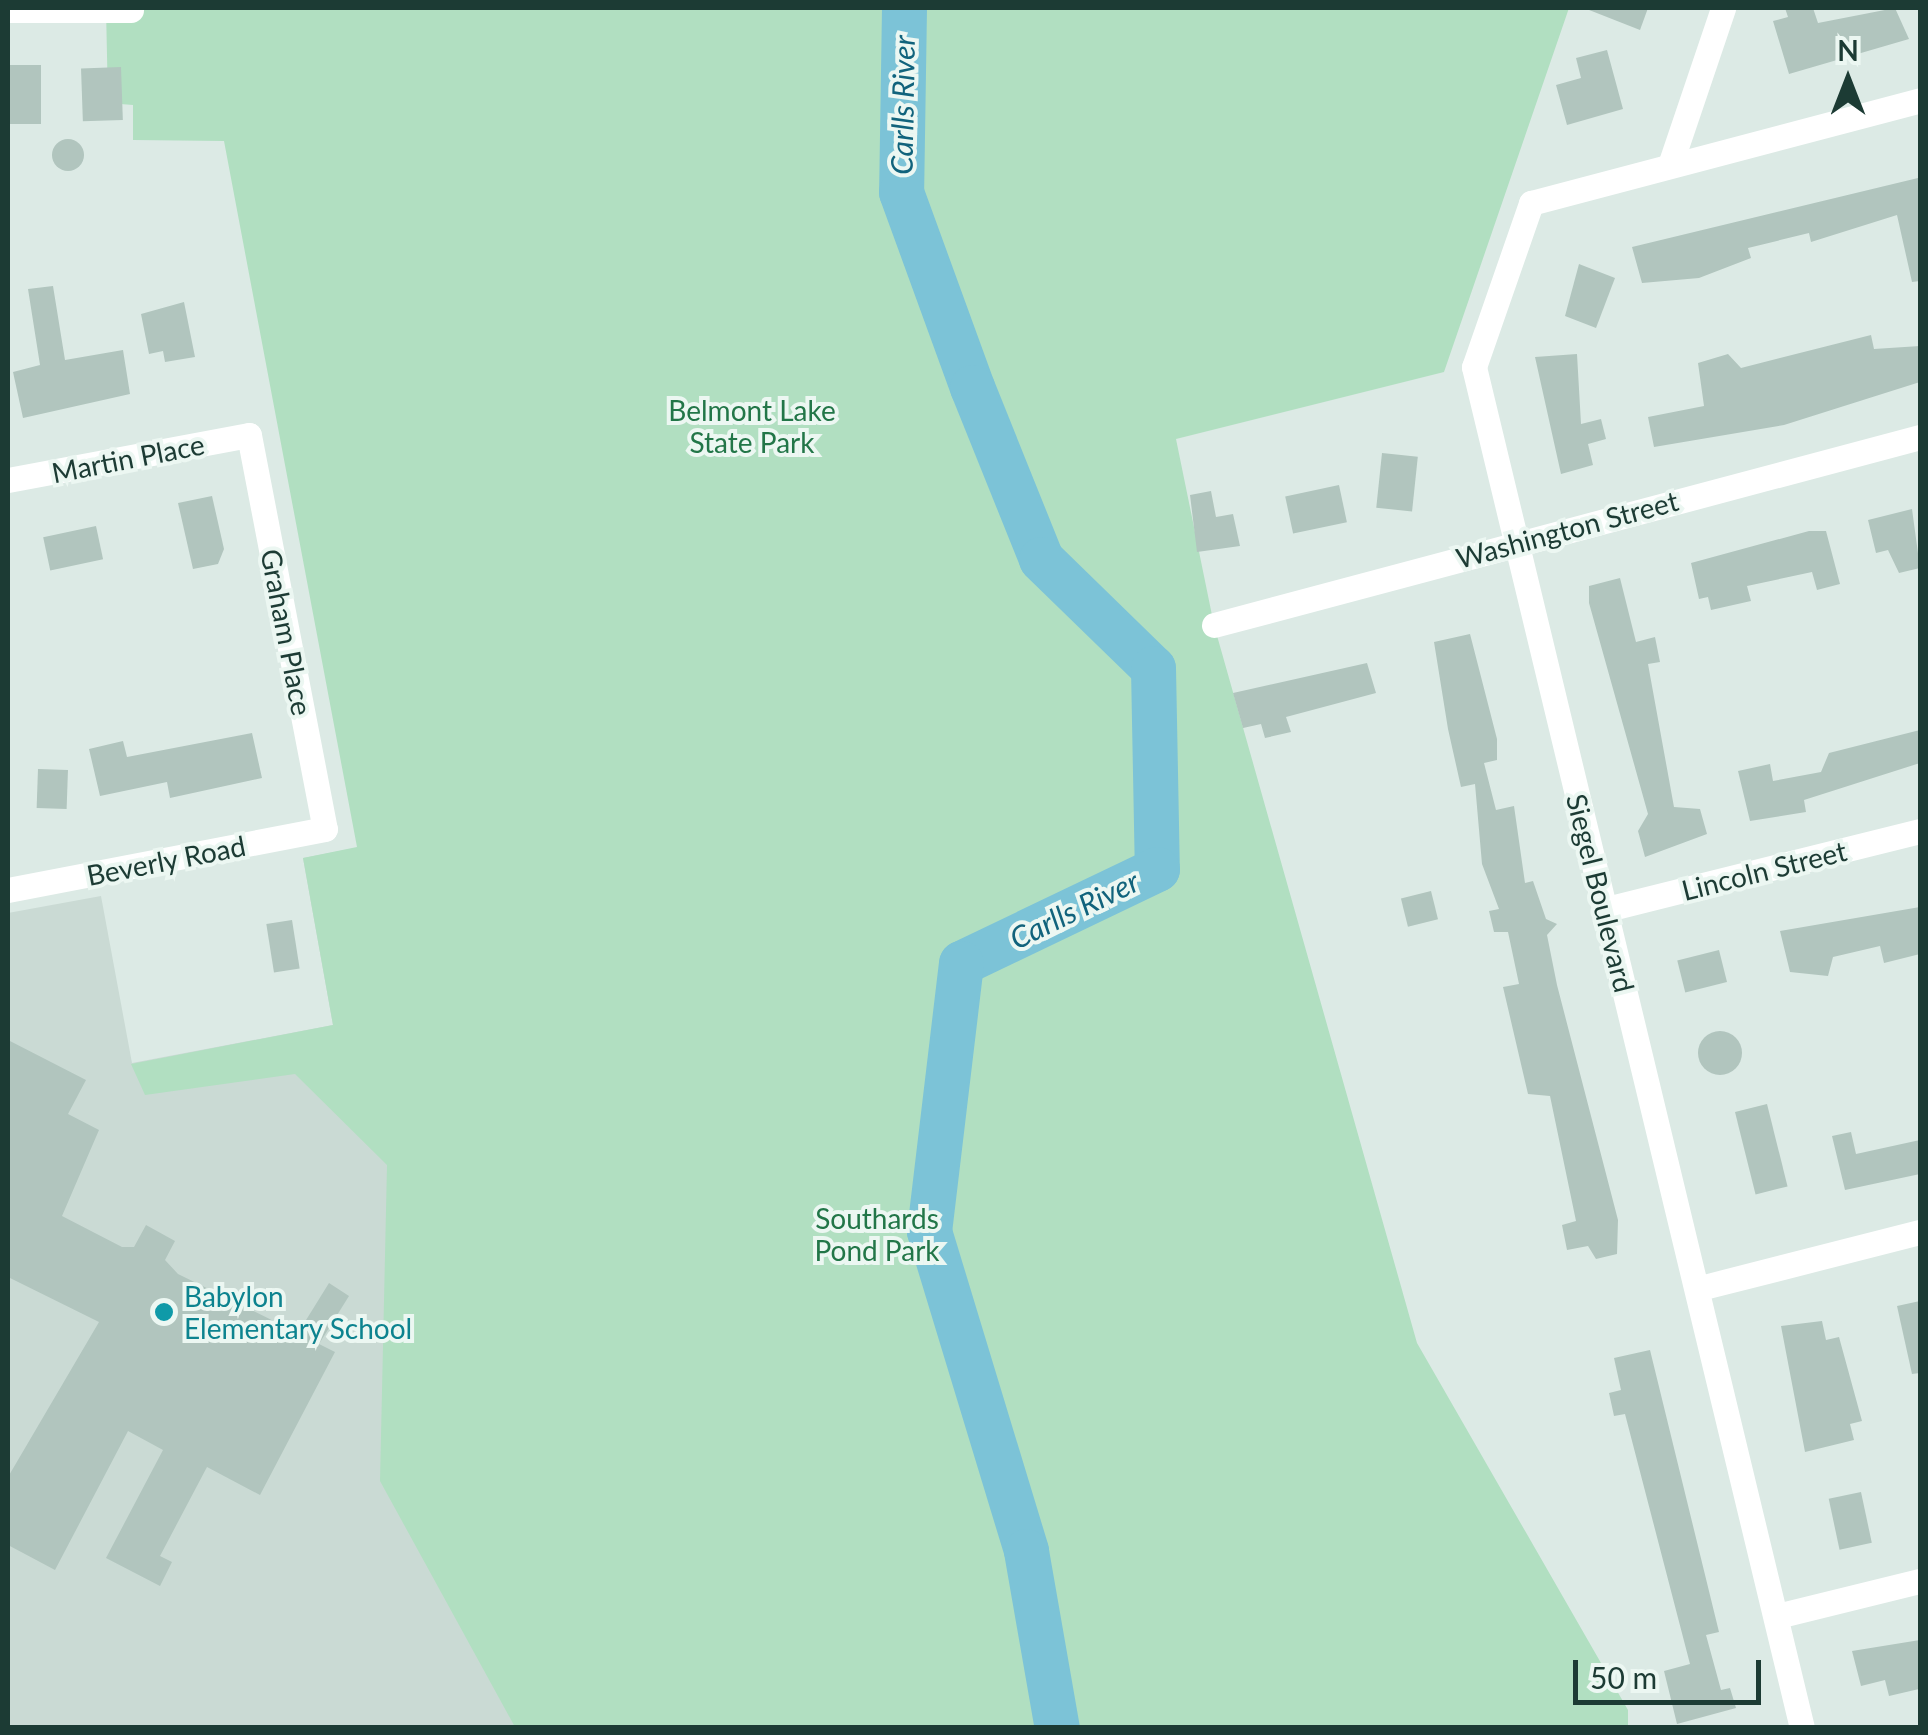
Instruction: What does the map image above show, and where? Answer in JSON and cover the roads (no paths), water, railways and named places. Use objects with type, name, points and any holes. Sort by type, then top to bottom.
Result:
[{"type":"street","points":[[1670,164],[1723,8]]},
{"type":"street","points":[[8,10],[132,10]]},
{"type":"street","points":[[1670,164],[1920,100]]},
{"type":"street","name":"Siegel Boulevard","points":[[1670,164],[1531,203],[1474,366],[1512,543],[1700,1288],[1802,1728]]},
{"type":"street","name":"Martin Place","points":[[8,480],[249,434]]},
{"type":"street","name":"Graham Place","points":[[249,434],[325,830]]},
{"type":"street","name":"Washington Street","points":[[1214,625],[1920,437]]},
{"type":"street","name":"Beverly Road","points":[[8,890],[325,830]]},
{"type":"street","name":"Lincoln Street","points":[[1607,909],[1920,831]]},
{"type":"street","points":[[1700,1288],[1920,1232]]},
{"type":"street","points":[[1777,1616],[1920,1580]]},
{"type":"waterway","name":"Carlls River","points":[[904,8],[901,192],[972,387],[1041,559],[1153,668],[1157,869],[961,963],[929,1231],[1026,1551],[1057,1728]]},
{"type":"place","name":"Babylon Elementary School","points":[[164,1312]]},
{"type":"park label","name":"Belmont Lake State Park","points":[[752,426]]},
{"type":"park label","name":"Southards Pond Park","points":[[877,1234]]}]
